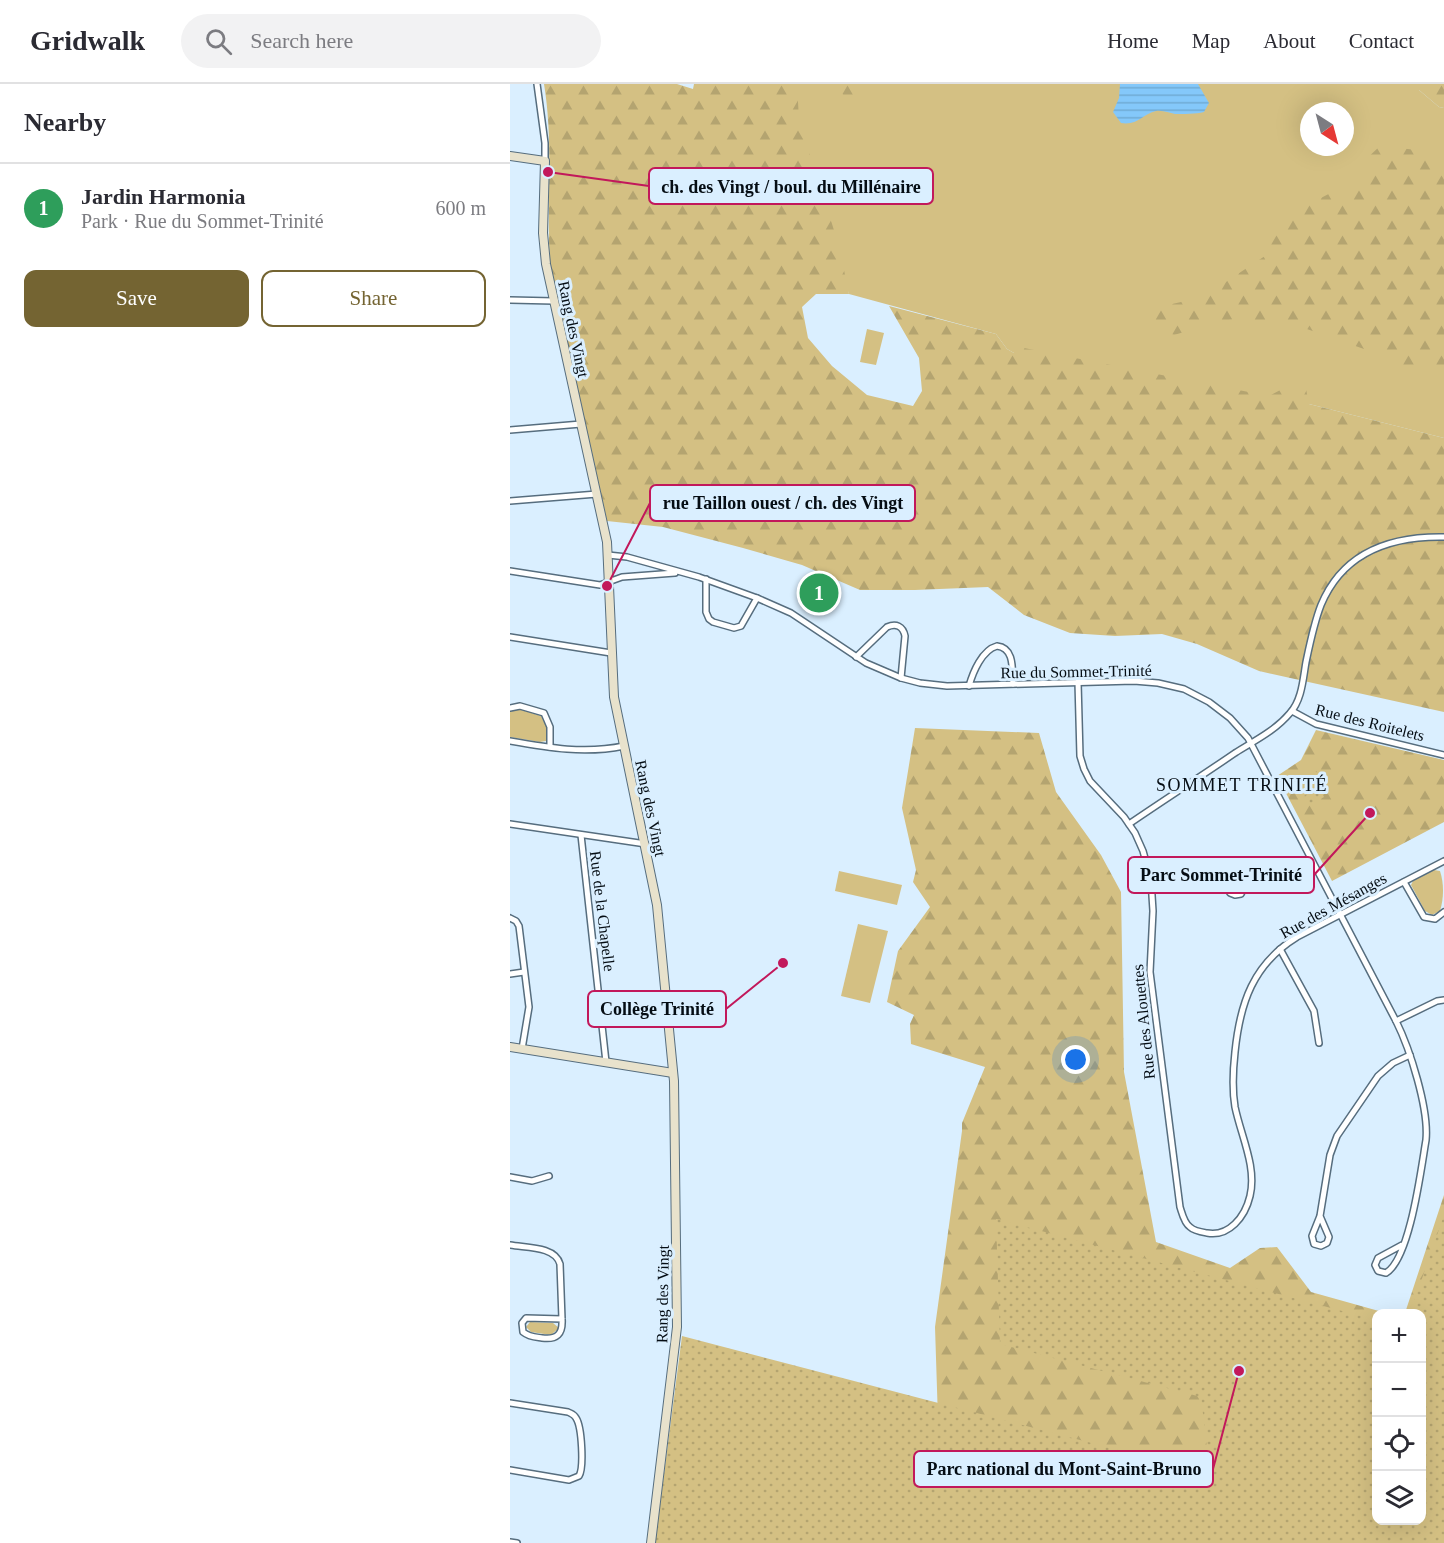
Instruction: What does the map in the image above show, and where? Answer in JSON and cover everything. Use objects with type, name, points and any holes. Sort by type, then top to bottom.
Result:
[{"type":"street","name":"Rang des Vingt","points":[[537,84],[545,144],[543,240],[608,555],[611,653],[616,710],[646,844],[660,927],[673,1072],[676,1337],[651,1543]]},
{"type":"street","points":[[510,156],[545,161]]},
{"type":"street","points":[[510,300],[554,301]]},
{"type":"street","points":[[510,430],[581,424]]},
{"type":"street","points":[[510,501],[597,494]]},
{"type":"street","points":[[1129,824],[1274,729],[1292,711],[1300,694],[1316,619],[1325,597],[1336,580],[1353,562],[1379,546],[1404,538],[1444,537]]},
{"type":"street","name":"Rue du Sommet-Trinité","points":[[608,555],[627,557],[686,573],[757,598],[801,619],[856,657],[901,678],[934,685],[969,686],[1142,681],[1184,689],[1225,713],[1240,728],[1251,744],[1396,1021],[1410,1055],[1424,1112],[1427,1137],[1410,1228],[1397,1261],[1389,1272],[1382,1273],[1377,1270],[1375,1263],[1378,1258],[1402,1245]]},
{"type":"street","name":"Rue du Sommet-Trinité","points":[[510,571],[600,585],[622,577],[667,572],[686,573]]},
{"type":"street","points":[[706,579],[706,614],[713,622],[734,628],[741,627],[757,598]]},
{"type":"street","points":[[856,657],[887,627],[899,626],[905,636],[901,678]]},
{"type":"street","points":[[510,637],[611,653]]},
{"type":"street","points":[[969,686],[972,676],[988,651],[997,646],[1005,648],[1010,654],[1013,684]]},
{"type":"street","name":"Rue des Alouettes","points":[[1078,682],[1080,756],[1084,769],[1090,781],[1129,824],[1140,843],[1151,880],[1153,911],[1150,972],[1173,1163],[1180,1209],[1187,1224],[1195,1230]]},
{"type":"street","points":[[510,708],[520,706],[544,713],[550,727],[550,747]]},
{"type":"street","name":"Rue des Roitelets","points":[[1292,711],[1316,724],[1444,755]]},
{"type":"street","points":[[510,741],[590,750],[624,746]]},
{"type":"street","points":[[510,824],[646,844]]},
{"type":"street","name":"Rue de la Chapelle","points":[[581,835],[606,1062]]},
{"type":"street","points":[[1442,862],[1444,870]]},
{"type":"street","name":"Rue des Mésanges","points":[[1195,1230],[1216,1235],[1225,1232],[1240,1219],[1249,1202],[1252,1175],[1235,1107],[1233,1089],[1238,1025],[1250,986],[1280,949],[1298,937],[1442,862]]},
{"type":"street","points":[[1151,880],[1226,864],[1232,867],[1243,885],[1242,892],[1236,896],[1230,893],[1214,867]]},
{"type":"street","points":[[1404,882],[1424,917],[1435,919],[1444,912]]},
{"type":"street","points":[[510,918],[519,926],[529,1011],[522,1049]]},
{"type":"street","points":[[1280,949],[1314,1011],[1319,1043]]},
{"type":"street","points":[[510,974],[524,972]]},
{"type":"street","points":[[1396,1021],[1437,1001],[1444,1000]]},
{"type":"street","points":[[510,1047],[673,1072]]},
{"type":"street","points":[[1320,1216],[1329,1237],[1327,1243],[1321,1246],[1314,1244],[1312,1237],[1320,1216],[1330,1155],[1336,1136],[1375,1079],[1389,1066],[1410,1055]]},
{"type":"street","points":[[510,1177],[532,1181],[549,1176]]},
{"type":"street","points":[[510,1245],[551,1252],[560,1262],[562,1319],[561,1332],[553,1339],[527,1335],[522,1331],[526,1318],[562,1319]]},
{"type":"street","points":[[510,1403],[574,1416],[579,1425],[582,1467],[579,1476],[572,1480],[510,1470]]},
{"type":"street","points":[[510,1542],[517,1543]]},
{"type":"green space","points":[[544,84],[677,84],[693,89],[694,84],[797,84],[799,120],[839,246],[849,294],[816,294],[802,307],[808,338],[832,366],[867,395],[913,406],[922,391],[919,358],[889,306],[996,334],[1007,349],[1014,353],[1024,348],[1269,396],[1284,388],[1305,384],[1309,404],[1444,438],[1444,712],[1259,671],[1197,644],[1162,634],[1115,636],[1070,633],[1024,615],[988,587],[860,590],[802,565],[743,548],[663,527],[607,521],[550,264],[549,129]]},
{"type":"green space","points":[[789,84],[1419,84],[1419,90],[1439,107],[1444,108],[1444,438],[1309,404],[1014,353],[1007,349],[996,334],[849,294],[784,111]]},
{"type":"green space","points":[[831,84],[858,84],[862,94],[851,105],[848,99]]},
{"type":"green space","points":[[1419,84],[1444,84],[1444,108],[1439,107],[1419,90]]},
{"type":"green space","points":[[1380,146],[1417,150],[1444,161],[1444,373],[1396,365],[1384,356],[1304,328],[1243,318],[1221,321],[1174,335],[1152,328],[1153,312],[1159,307],[1203,297],[1271,252],[1271,232],[1290,214],[1344,186],[1359,182],[1367,172],[1363,162]]},
{"type":"green space","points":[[867,329],[884,333],[876,365],[860,362]]},
{"type":"green space","points":[[518,709],[541,716],[547,728],[546,741],[510,737],[510,712]]},
{"type":"green space","points":[[915,728],[1039,733],[1056,792],[1101,855],[1121,892],[1124,1072],[1156,1242],[1230,1268],[1260,1248],[1277,1247],[1311,1292],[1372,1309],[1372,1525],[1426,1525],[1426,1309],[1406,1309],[1444,1195],[1444,1543],[938,1420],[935,1327],[962,1123],[985,1067],[911,1044],[910,1024],[914,1015],[887,1002],[898,951],[930,907],[913,882],[916,870],[902,808]]},
{"type":"green space","points":[[1316,730],[1444,760],[1444,822],[1332,881],[1277,776],[1301,760]]},
{"type":"green space","points":[[1316,771],[1327,781],[1319,787],[1324,797],[1308,806],[1304,796],[1314,789],[1304,780]]},
{"type":"green space","points":[[1434,870],[1440,871],[1443,896],[1440,911],[1432,915],[1425,911],[1411,885],[1413,881]]},
{"type":"green space","points":[[839,871],[902,885],[897,905],[835,891]]},
{"type":"green space","points":[[858,924],[888,931],[870,1003],[841,996]]},
{"type":"green space","points":[[1444,1215],[1444,1543],[655,1543],[682,1336],[1210,1474],[1201,1397],[1000,1344],[996,1219],[1372,1319],[1372,1525],[1426,1525],[1426,1309],[1411,1309]]},
{"type":"green space","points":[[530,1322],[553,1323],[559,1328],[551,1335],[531,1332],[526,1327]]},
{"type":"water","points":[[1120,84],[1198,84],[1209,103],[1204,112],[1175,114],[1156,111],[1131,123],[1121,123],[1113,112],[1119,98]]},
{"type":"place","name":"ch. des Vingt / boul. du Millénaire","points":[[548,172]]},
{"type":"place","name":"rue Taillon ouest / ch. des Vingt","points":[[607,586]]},
{"type":"place","name":"Jardin Harmonia","points":[[819,593]]},
{"type":"place","name":"Parc Sommet-Trinité","points":[[1370,813]]},
{"type":"place","name":"Collège Trinité","points":[[783,963]]},
{"type":"place","name":"Parc national du Mont-Saint-Bruno","points":[[1239,1371]]},
{"type":"district","name":"SOMMET TRINITÉ","points":[[1242,785]]}]
